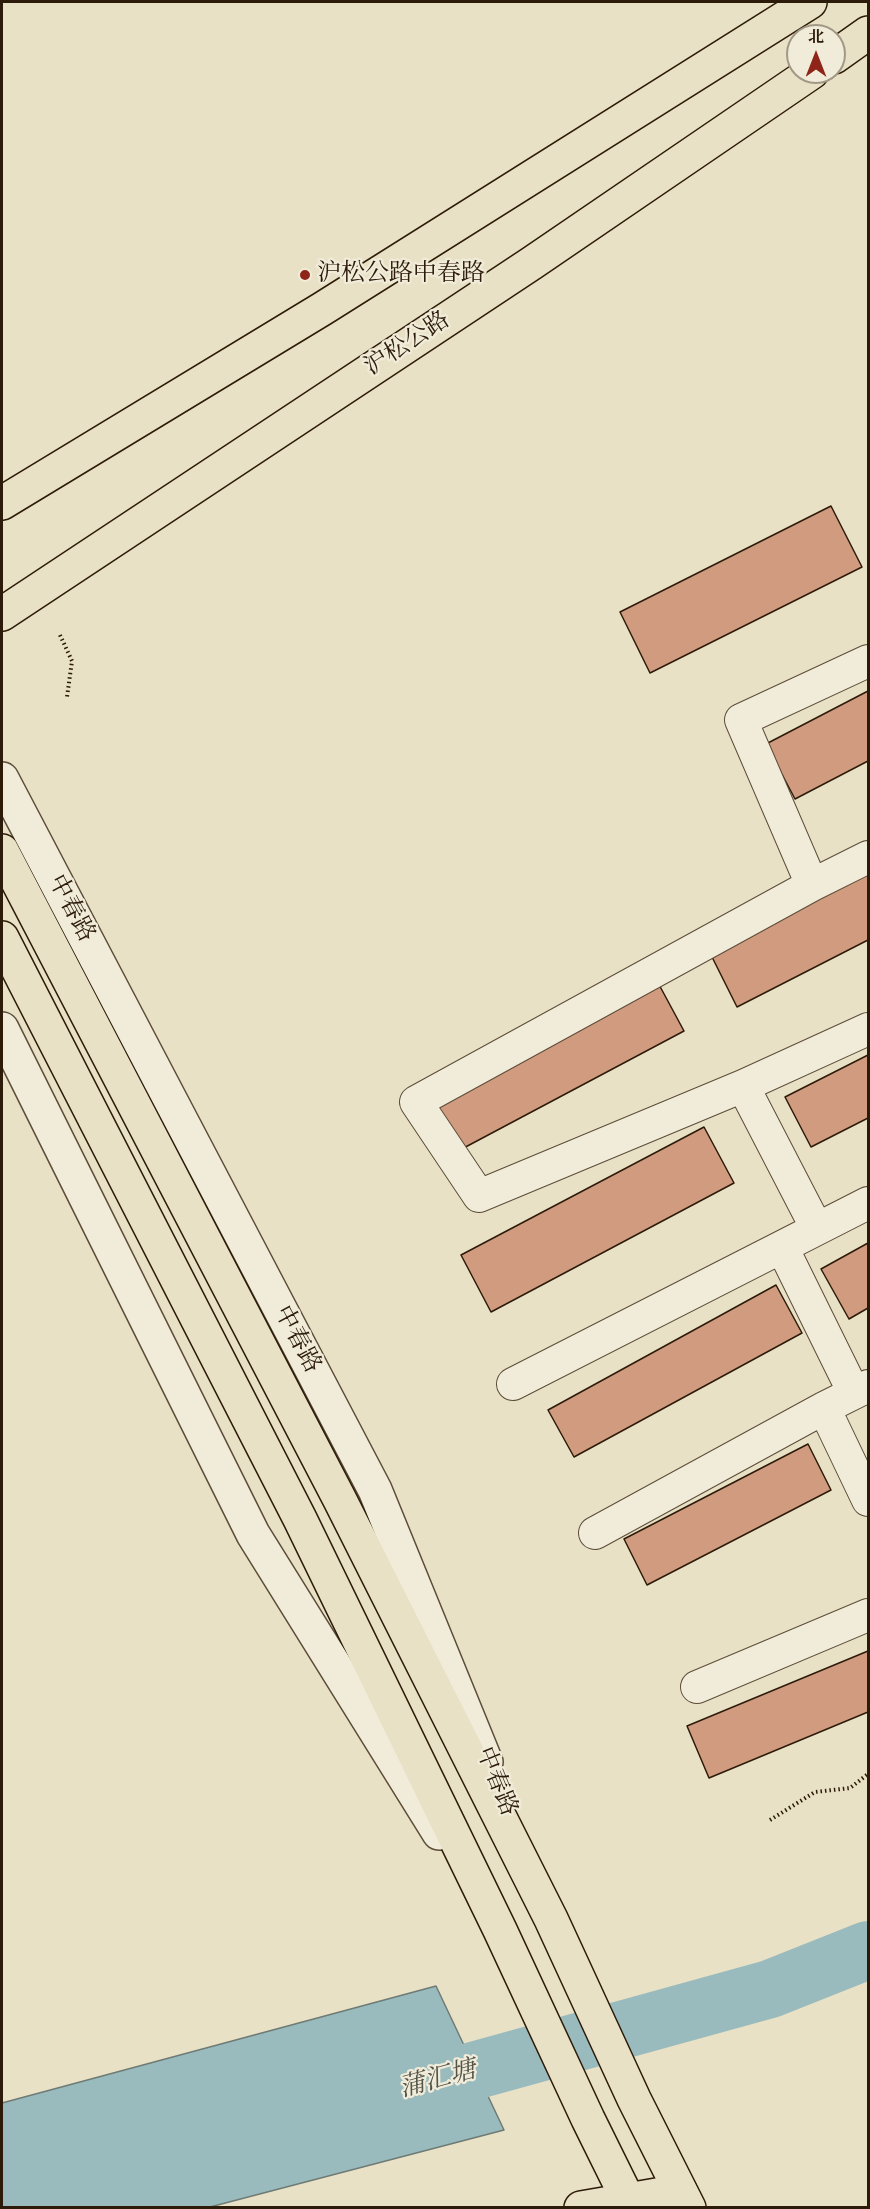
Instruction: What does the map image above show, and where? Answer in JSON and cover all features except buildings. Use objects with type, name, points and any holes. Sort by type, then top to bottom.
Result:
[{"type":"main road","points":[[2,503],[322,309],[810,2]]},
{"type":"main road","points":[[846,49],[868,33]]},
{"type":"main road","name":"沪松公路","points":[[2,614],[532,263],[794,84]]},
{"type":"main road","name":"中春路","points":[[2,851],[340,1500],[551,1919],[634,2099],[685,2199]]},
{"type":"main road","points":[[2,938],[300,1519],[630,2203]]},
{"type":"main road","points":[[581,2208],[685,2199]]},
{"type":"street","points":[[812,885],[741,720],[868,662]]},
{"type":"street","name":"中春路","points":[[2,779],[375,1490],[551,1919]]},
{"type":"street","points":[[868,857],[812,885],[416,1102],[478,1196],[743,1086],[868,1029]]},
{"type":"street","points":[[2,1029],[253,1534],[500,1930]]},
{"type":"street","points":[[743,1086],[817,1229]]},
{"type":"street","points":[[513,1384],[868,1203]]},
{"type":"street","points":[[596,1533],[861,1390],[782,1247]]},
{"type":"street","points":[[824,1408],[868,1500]]},
{"type":"street","points":[[697,1687],[868,1615]]},
{"type":"path","points":[[60,635],[72,661],[67,697]]},
{"type":"path","points":[[770,1820],[815,1792],[850,1788],[868,1774]]},
{"type":"water","points":[[436,1986],[504,2130],[210,2207],[2,2207],[2,2103]]},
{"type":"waterway","name":"蒲汇塘","points":[[397,2092],[770,1989],[868,1950]]},
{"type":"place","name":"沪松公路中春路","points":[[305,275]]}]
